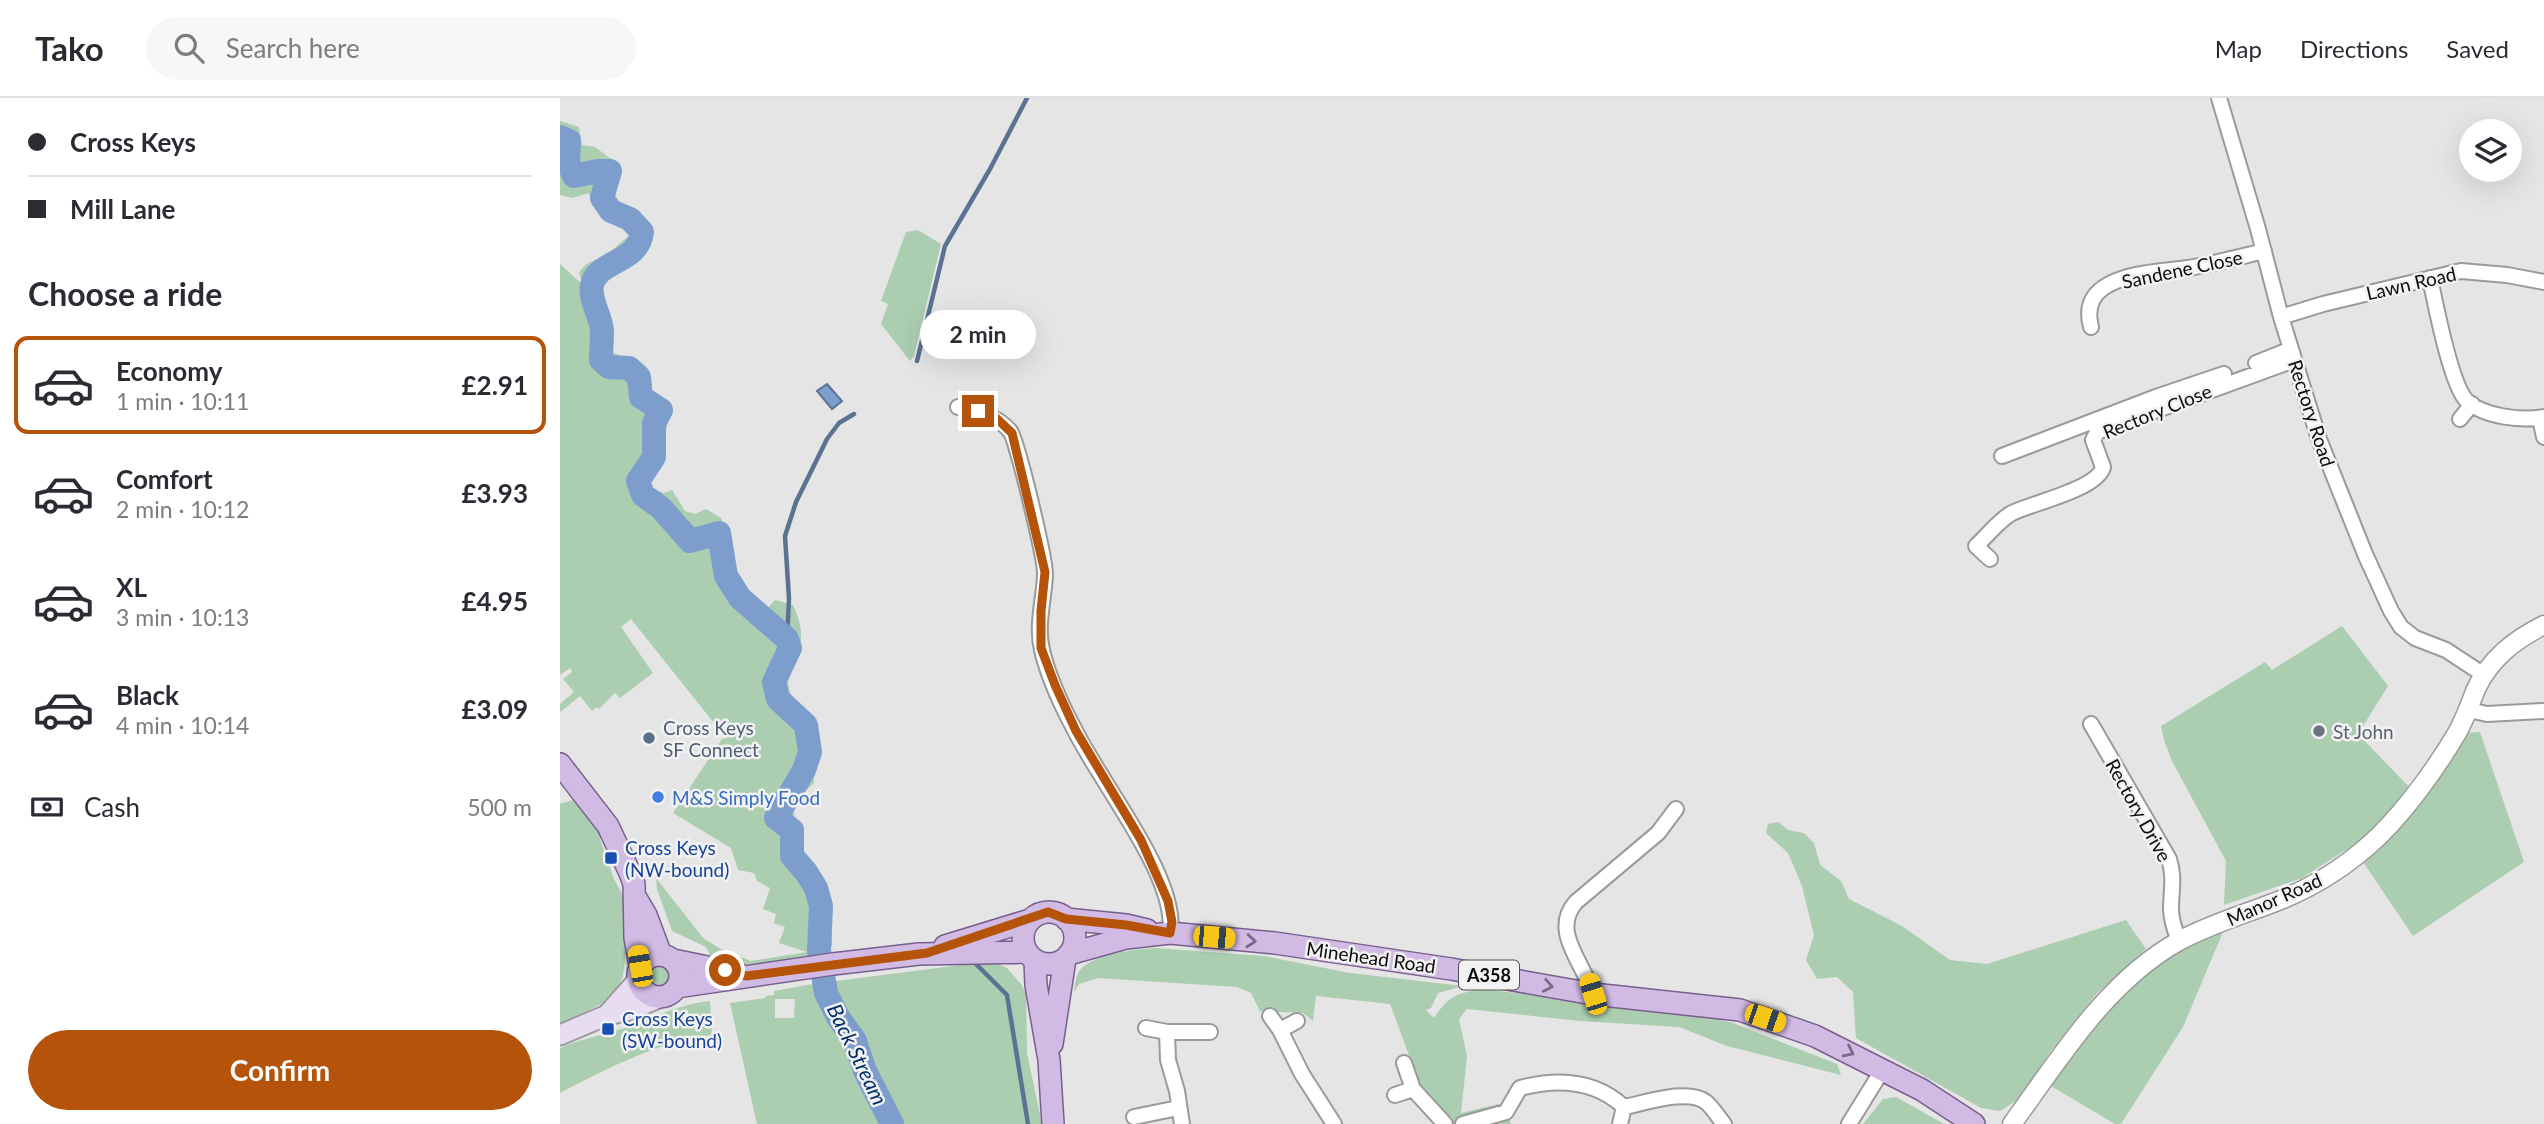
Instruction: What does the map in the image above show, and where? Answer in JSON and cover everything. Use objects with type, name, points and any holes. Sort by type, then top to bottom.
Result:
[{"type":"main road","points":[[560,764],[608,826],[630,873],[635,896],[635,938],[639,973],[646,993],[669,992]]},
{"type":"main road","points":[[560,1035],[607,1015],[630,1010],[669,992],[680,973],[667,957],[635,896]]},
{"type":"main road","name":"A358","points":[[927,953],[1048,912],[1066,919]]},
{"type":"main road","name":"Minehead Road","points":[[1066,919],[1126,925],[1164,933],[1316,949],[1593,994],[1740,1010],[1815,1035],[1922,1090],[1974,1124]]},
{"type":"main road","points":[[1049,1060],[1067,957],[1075,936],[1066,919]]},
{"type":"main road","points":[[1030,920],[1023,935],[1031,956],[1049,1060],[1053,1124]]},
{"type":"main road","name":"Minehead Road","points":[[1067,957],[1107,942],[1164,933]]},
{"type":"main road","name":"A358","points":[[669,992],[746,976],[927,953],[1031,956],[1050,964],[1067,957]]},
{"type":"main road","points":[[607,1015],[649,957],[667,957]]},
{"type":"main road","name":"A358","points":[[667,957],[746,976]]},
{"type":"street","name":"Rectory Road","points":[[2219,98],[2281,317],[2325,456],[2391,611],[2401,627],[2414,638],[2446,650],[2484,675]]},
{"type":"street","name":"Sandene Close","points":[[2091,327],[2088,315],[2091,302],[2101,289],[2119,280],[2191,268],[2264,251]]},
{"type":"street","name":"Lawn Road","points":[[2281,317],[2323,304],[2472,270],[2544,282]]},
{"type":"street","points":[[2430,278],[2456,382],[2466,400],[2483,411],[2542,418],[2544,437]]},
{"type":"street","points":[[2002,456],[2155,397],[2293,354]]},
{"type":"street","name":"Rectory Close","points":[[1990,559],[1976,546],[2010,514],[2099,477],[2103,467],[2093,440],[2097,432],[2293,354]]},
{"type":"street","points":[[2460,419],[2472,404]]},
{"type":"street","points":[[958,407],[995,417],[1012,433],[1045,572],[1041,648],[1076,731],[1099,773],[1130,818],[1154,870],[1171,911],[1164,933]]},
{"type":"street","name":"Manor Road","points":[[2012,1124],[2094,1014],[2116,989],[2150,961],[2179,941],[2283,899],[2336,871],[2357,856],[2385,829],[2446,752],[2492,662],[2518,639],[2544,625]]},
{"type":"street","points":[[2469,710],[2487,714],[2544,711]]},
{"type":"street","name":"Rectory Drive","points":[[2091,723],[2169,859],[2174,873],[2171,909],[2179,941]]},
{"type":"street","points":[[1593,994],[1589,980],[1572,948],[1565,926],[1566,913],[1658,833],[1676,808]]},
{"type":"street","points":[[1269,1016],[1335,1124]]},
{"type":"street","points":[[1280,1030],[1297,1021]]},
{"type":"street","points":[[1146,1028],[1167,1032],[1210,1032]]},
{"type":"street","points":[[1167,1032],[1168,1060],[1177,1091],[1182,1124]]},
{"type":"street","points":[[1404,1063],[1413,1089],[1445,1124]]},
{"type":"street","points":[[1849,1124],[1883,1069]]},
{"type":"street","points":[[1463,1124],[1506,1112],[1520,1088],[1539,1083],[1589,1085],[1611,1094],[1624,1107]]},
{"type":"street","points":[[1395,1095],[1413,1089]]},
{"type":"street","points":[[1624,1107],[1684,1096],[1695,1097],[1705,1102],[1724,1124]]},
{"type":"street","points":[[1620,1124],[1624,1107]]},
{"type":"street","points":[[1134,1117],[1178,1108]]},
{"type":"green space","points":[[560,121],[579,127],[582,145],[595,147],[615,162],[613,199],[636,215],[646,241],[639,254],[599,284],[603,321],[609,338],[606,350],[625,358],[636,367],[653,396],[661,398],[670,415],[658,458],[646,476],[648,487],[664,493],[672,490],[685,511],[695,514],[706,509],[721,518],[728,534],[737,578],[766,610],[775,600],[793,605],[799,620],[799,648],[788,679],[790,693],[810,730],[814,783],[793,803],[795,819],[804,842],[802,859],[824,900],[832,934],[832,946],[809,952],[809,958],[741,965],[712,959],[706,947],[672,931],[657,889],[656,878],[704,939],[721,949],[751,961],[807,952],[779,943],[785,927],[774,923],[776,914],[763,909],[770,888],[757,881],[754,873],[738,870],[731,848],[673,813],[722,739],[726,738],[631,619],[621,627],[653,673],[620,698],[615,693],[599,709],[597,707],[592,711],[580,696],[560,712],[560,704],[574,692],[563,679],[572,672],[570,668],[560,675],[560,264],[583,285],[579,273],[584,266],[607,255],[631,235],[630,227],[622,222],[607,222],[588,193],[573,198],[560,195],[560,162],[563,157],[560,148]]},
{"type":"green space","points":[[918,230],[941,244],[914,356],[910,361],[881,324],[888,304],[881,301],[906,232]]},
{"type":"green space","points":[[2342,626],[2388,686],[2358,734],[2412,790],[2366,837],[2302,878],[2224,905],[2226,861],[2173,763],[2161,726],[2265,662],[2272,670]]},
{"type":"green space","points":[[2480,732],[2524,862],[2413,936],[2363,862],[2385,843],[2466,733]]},
{"type":"green space","points":[[576,799],[599,826],[600,839],[614,879],[625,899],[627,938],[623,976],[617,989],[601,1004],[560,1024],[560,804]]},
{"type":"green space","points":[[1778,822],[1788,830],[1804,833],[1814,843],[1820,865],[1841,881],[1849,899],[1902,926],[1950,960],[1987,964],[2126,920],[2146,949],[2097,993],[2050,1052],[2020,1098],[2000,1111],[1981,1108],[1856,1038],[1853,992],[1837,977],[1817,979],[1806,960],[1814,935],[1802,886],[1788,853],[1766,833],[1768,824]]},
{"type":"green space","points":[[2223,932],[2183,1027],[2121,1124],[2115,1124],[2051,1086],[2081,1038],[2115,997],[2174,951]]},
{"type":"green space","points":[[1156,948],[1264,956],[1350,973],[1463,986],[1438,993],[1431,1008],[1426,1010],[1434,1018],[1444,1004],[1454,997],[1482,989],[1694,1014],[1733,1023],[1837,1064],[1841,1075],[1727,1046],[1679,1027],[1580,1021],[1467,1009],[1459,1019],[1467,1056],[1461,1113],[1503,1103],[1511,1124],[1454,1124],[1452,1117],[1446,1115],[1419,1082],[1390,1004],[1316,996],[1313,1021],[1303,1013],[1260,1011],[1251,993],[1237,987],[1098,978],[1079,984],[1074,992],[1078,972],[1095,960],[1127,951]]},
{"type":"green space","points":[[992,961],[1007,968],[1026,993],[1027,1053],[1042,1124],[757,1124],[730,1003],[765,998],[774,995],[774,991]],"holes":[[[775,999],[795,999],[794,1018],[775,1018]]]},
{"type":"green space","points":[[659,964],[668,967],[671,976],[668,985],[659,988],[650,985],[647,976],[650,967]]},
{"type":"green space","points":[[710,1001],[712,1035],[654,1049],[560,1093],[560,1048],[677,1008]]},
{"type":"green space","points":[[1896,1097],[1944,1124],[1863,1124],[1883,1099]]},
{"type":"water","points":[[827,384],[842,401],[832,409],[817,391]]},
{"type":"waterway","points":[[917,361],[945,246],[1027,98]]},
{"type":"waterway","name":"Back Stream","points":[[560,137],[569,141],[568,162],[574,176],[610,171],[602,198],[611,211],[630,219],[642,232],[633,250],[595,277],[592,291],[601,326],[601,360],[609,367],[629,368],[639,377],[641,397],[661,410],[654,423],[654,457],[638,481],[643,495],[661,508],[690,541],[719,533],[726,576],[740,598],[787,639],[790,648],[774,682],[778,699],[806,725],[810,752],[804,770],[776,818],[792,830],[792,856],[816,888],[821,906],[819,950],[826,993],[838,1017],[855,1041],[865,1071],[892,1124]]},
{"type":"waterway","points":[[787,639],[789,599],[785,536],[796,502],[827,439],[839,423],[854,414]]},
{"type":"waterway","points":[[976,964],[1007,995],[1028,1124]]},
{"type":"place","name":"St John","points":[[2319,731]]},
{"type":"place","name":"Cross Keys SF Connect","points":[[649,738]]},
{"type":"place","name":"M&S Simply Food","points":[[658,797]]},
{"type":"place","name":"Cross Keys (NW-bound)","points":[[611,858]]},
{"type":"place","name":"Cross Keys (SW-bound)","points":[[608,1029]]},
{"type":"route","points":[[725,970],[746,976],[927,953],[1048,912],[1066,919],[1170,933],[1172,922],[1168,901],[1141,840],[1076,731],[1041,648],[1045,572],[1012,433],[995,417],[978,411]]}]
